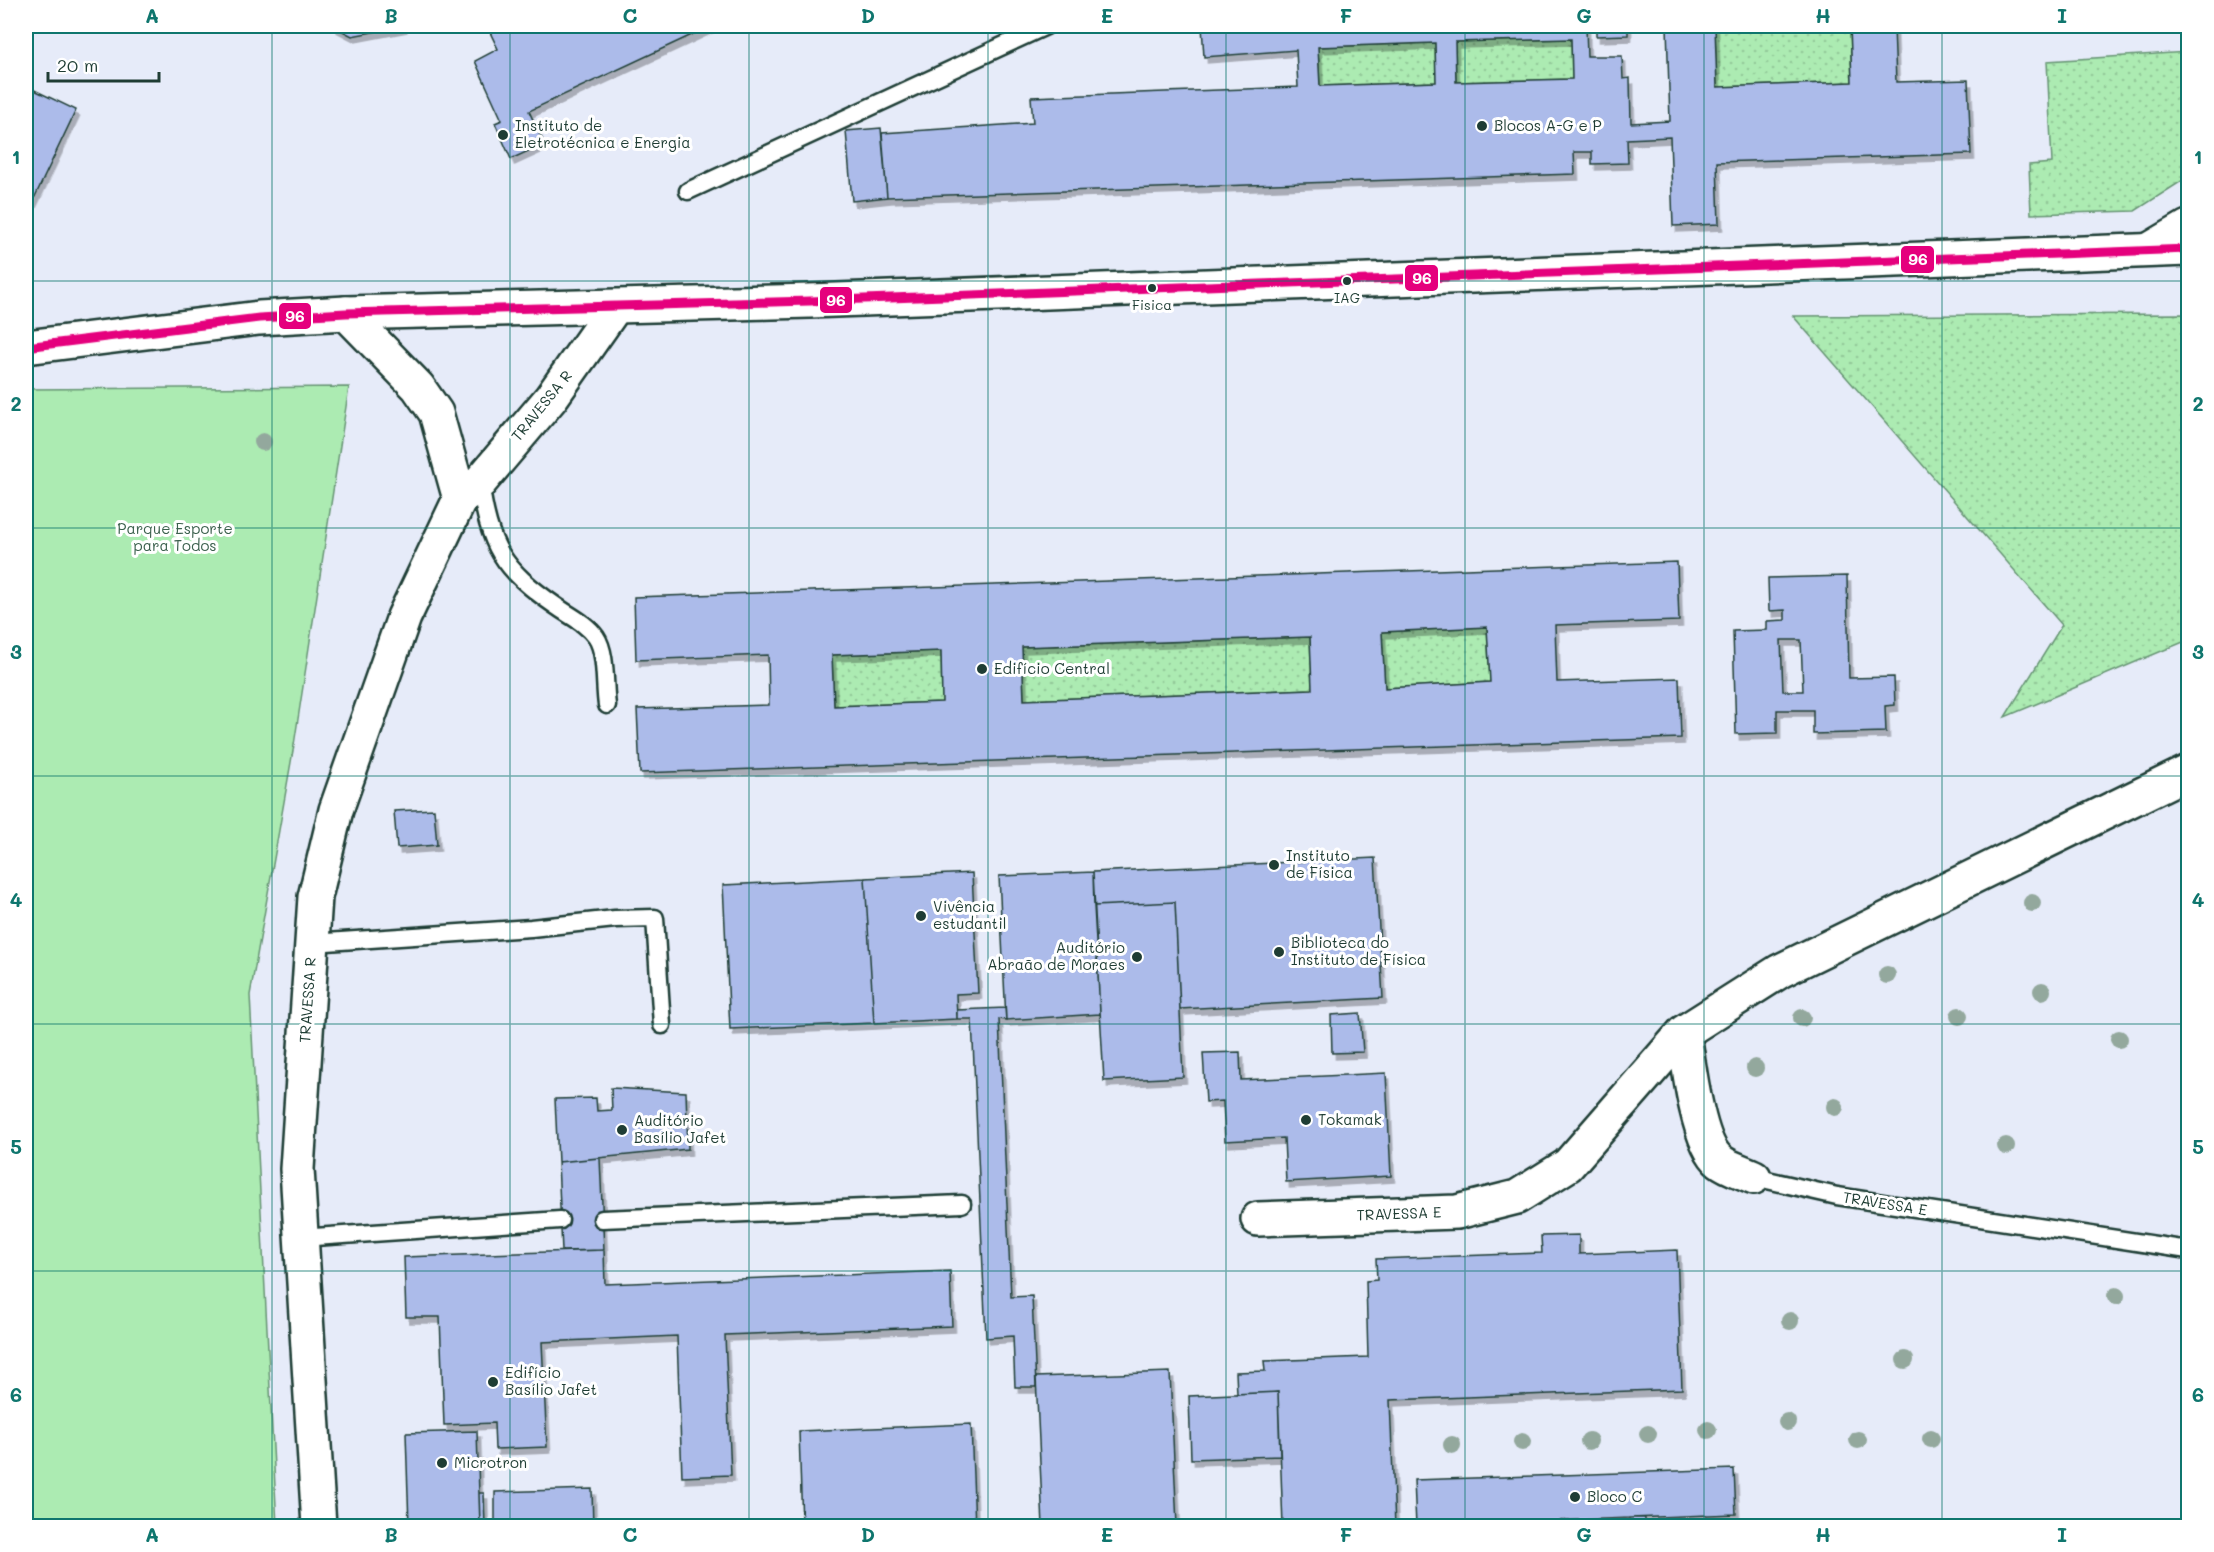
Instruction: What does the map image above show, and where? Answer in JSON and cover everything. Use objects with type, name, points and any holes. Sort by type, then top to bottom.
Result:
[{"type":"street","points":[[2149,250],[2188,227]]},
{"type":"street","points":[[26,347],[259,318],[346,313],[615,307],[2188,249]]},
{"type":"street","name":"TRAVESSA R","points":[[319,1527],[297,1169],[315,897],[336,810],[404,617],[470,490],[551,398],[615,307]]},
{"type":"street","points":[[346,313],[418,387],[436,413],[470,490]]},
{"type":"street","name":"TRAVESSA E","points":[[1258,1219],[1457,1212],[1516,1197],[1568,1165],[1684,1032],[1780,971],[2188,772]]},
{"type":"street","name":"TRAVESSA E","points":[[1684,1032],[1691,1091],[1705,1133],[1719,1160],[1754,1177]]},
{"type":"lane","points":[[688,191],[1046,26]]},
{"type":"lane","points":[[470,490],[485,519],[495,547],[508,567],[555,605],[585,625],[597,639],[606,705]]},
{"type":"lane","points":[[312,943],[531,928],[615,918],[655,918],[662,1025]]},
{"type":"lane","name":"TRAVESSA E","points":[[1754,1177],[1837,1196],[2188,1250]]},
{"type":"lane","points":[[602,1219],[962,1204]]},
{"type":"lane","points":[[300,1238],[560,1220]]},
{"type":"shaded area","name":"Instituto de Física","points":[[26,26],[2188,26],[2188,1526],[26,1526]]},
{"type":"green space","points":[[1715,26],[1850,26],[1852,82],[1717,87]]},
{"type":"green space","points":[[1571,39],[1572,79],[1456,82],[1455,42]]},
{"type":"green space","points":[[1435,43],[1436,82],[1320,86],[1318,47]]},
{"type":"green space","points":[[2188,52],[2188,177],[2135,211],[2031,214],[2029,165],[2052,163],[2047,61]]},
{"type":"green space","points":[[2188,314],[2188,640],[2005,717],[2062,625],[1793,316]]},
{"type":"green space","name":"Parque Esporte para Todos","points":[[349,387],[294,745],[250,995],[277,1526],[26,1526],[26,389]]},
{"type":"green space","points":[[1487,627],[1490,682],[1385,688],[1382,632]]},
{"type":"green space","points":[[1310,637],[1312,689],[1024,700],[1022,647]]},
{"type":"green space","points":[[941,651],[942,702],[834,706],[832,655]]},
{"type":"building","points":[[333,26],[404,26],[352,36]]},
{"type":"building","points":[[487,26],[711,26],[529,111],[544,144],[511,159],[495,123],[502,120],[475,61],[498,49]]},
{"type":"building","name":"Blocos A-G e P","points":[[1202,26],[1586,26],[1587,56],[1622,56],[1623,79],[1630,78],[1631,123],[1670,121],[1667,26],[1715,26],[1717,87],[1852,82],[1850,26],[1894,26],[1896,82],[1968,80],[1971,154],[1717,162],[1719,224],[1673,226],[1670,137],[1627,139],[1628,163],[1592,164],[1592,152],[1574,152],[1575,174],[887,197],[882,133],[1033,123],[1031,97],[1298,87],[1296,50],[1204,57]],"holes":[[[1571,39],[1572,79],[1456,82],[1455,42]],[[1435,43],[1436,82],[1320,86],[1318,47]]]},
{"type":"building","points":[[1596,26],[1628,26],[1628,35],[1596,36]]},
{"type":"building","points":[[26,86],[76,110],[31,205],[26,202]]},
{"type":"building","points":[[881,128],[887,197],[852,201],[846,131]]},
{"type":"building","name":"Edifício Central","points":[[1677,562],[1679,621],[1555,625],[1557,682],[1679,678],[1681,738],[640,773],[637,709],[769,705],[768,655],[636,660],[634,597]],"holes":[[[1487,627],[1490,682],[1385,688],[1382,632]],[[1310,637],[1312,689],[1024,700],[1022,647]],[[941,651],[942,702],[834,706],[832,655]]]},
{"type":"building","points":[[1847,576],[1849,678],[1894,677],[1895,705],[1885,706],[1886,732],[1813,734],[1813,710],[1777,710],[1777,733],[1736,734],[1733,631],[1767,630],[1767,621],[1785,620],[1785,610],[1769,611],[1768,578]],"holes":[[[1781,640],[1801,640],[1803,691],[1783,691]]]},
{"type":"building","points":[[434,809],[437,845],[397,848],[394,811]]},
{"type":"building","name":"Biblioteca do Instituto de Física","points":[[1375,858],[1383,998],[1180,1009],[1175,902],[1094,906],[1093,872]]},
{"type":"building","points":[[1093,872],[1100,1014],[1006,1020],[999,876]]},
{"type":"building","name":"Vivência estudantil","points":[[972,873],[978,993],[956,994],[957,1019],[874,1023],[865,878]]},
{"type":"building","points":[[865,878],[874,1023],[730,1029],[723,885]]},
{"type":"building","name":"Auditório Abraão de Moraes","points":[[1175,902],[1183,1077],[1104,1081],[1094,906]]},
{"type":"building","points":[[1005,1008],[1006,1020],[999,1019],[1011,1297],[1032,1296],[1036,1387],[1015,1387],[1013,1336],[986,1338],[972,1019],[957,1019],[957,1010]]},
{"type":"building","points":[[1360,1013],[1363,1052],[1332,1053],[1331,1015]]},
{"type":"building","name":"Tokamak","points":[[1240,1052],[1241,1080],[1386,1073],[1391,1176],[1286,1182],[1284,1138],[1225,1141],[1223,1101],[1206,1102],[1203,1053]]},
{"type":"building","name":"Auditório Basílio Jafet","points":[[611,1088],[686,1092],[688,1149],[558,1162],[555,1099],[596,1098],[597,1111],[612,1110]]},
{"type":"building","points":[[600,1158],[604,1250],[562,1251],[558,1162]]},
{"type":"building","points":[[1579,1235],[1579,1254],[1677,1250],[1682,1389],[1390,1400],[1395,1526],[1283,1526],[1278,1392],[1237,1394],[1236,1372],[1265,1371],[1264,1361],[1368,1357],[1366,1281],[1377,1280],[1376,1259],[1542,1253],[1541,1236]]},
{"type":"building","name":"Edifício Basílio Jafet","points":[[604,1250],[605,1284],[950,1271],[952,1326],[725,1335],[731,1475],[682,1477],[677,1336],[542,1342],[547,1447],[495,1449],[494,1423],[444,1425],[440,1317],[406,1317],[404,1257]]},
{"type":"building","points":[[1170,1372],[1177,1525],[1043,1526],[1036,1377]]},
{"type":"building","points":[[1278,1392],[1280,1456],[1191,1459],[1189,1396]]},
{"type":"building","points":[[971,1424],[975,1526],[802,1526],[799,1431]]},
{"type":"building","name":"Microtron","points":[[477,1431],[480,1526],[409,1526],[406,1433]]},
{"type":"building","name":"Bloco C","points":[[1734,1469],[1736,1514],[1416,1526],[1414,1480]]},
{"type":"building","points":[[592,1489],[593,1526],[495,1526],[495,1492]]},
{"type":"building","points":[[479,1493],[484,1493],[485,1526],[480,1526]]},
{"type":"building","points":[[1629,1518],[1645,1518],[1645,1526],[1630,1526]]},
{"type":"building","points":[[1936,1524],[1936,1526],[1853,1526]]},
{"type":"transit line","name":"96","points":[[26,347],[259,318],[346,313],[810,301],[2188,249]]},
{"type":"place","name":"Blocos A-G e P","points":[[1482,126]]},
{"type":"place","name":"Instituto de Eletrotécnica e Energia","points":[[503,135]]},
{"type":"place","name":"IAG","points":[[1347,281]]},
{"type":"place","name":"Fisica","points":[[1152,288]]},
{"type":"place","name":"Edifício Central","points":[[982,669]]},
{"type":"place","name":"Instituto de Física","points":[[1274,865]]},
{"type":"place","name":"Vivência estudantil","points":[[921,916]]},
{"type":"place","name":"Biblioteca do Instituto de Física","points":[[1279,952]]},
{"type":"place","name":"Auditório Abraão de Moraes","points":[[1137,957]]},
{"type":"place","name":"Tokamak","points":[[1306,1120]]},
{"type":"place","name":"Auditório Basílio Jafet","points":[[622,1130]]},
{"type":"place","name":"Edifício Basílio Jafet","points":[[493,1382]]},
{"type":"place","name":"Microtron","points":[[442,1463]]},
{"type":"place","name":"Bloco C","points":[[1575,1497]]}]
